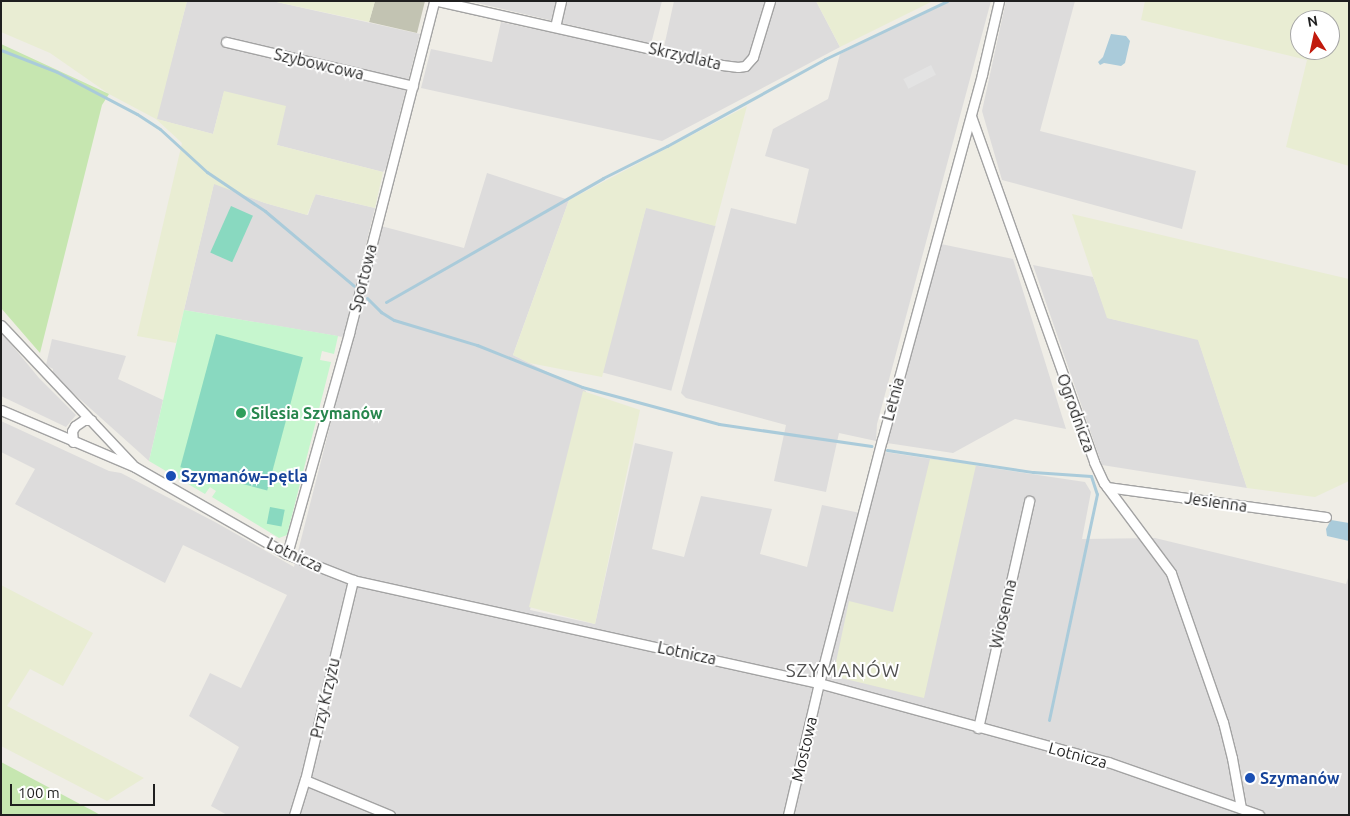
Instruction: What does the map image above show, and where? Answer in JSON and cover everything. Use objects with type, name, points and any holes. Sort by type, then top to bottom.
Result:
[{"type":"street","name":"Skrzydlata","points":[[436,1],[722,65],[745,66],[754,58],[770,1]]},
{"type":"street","name":"Sportowa","points":[[287,554],[349,333],[436,1]]},
{"type":"street","points":[[555,27],[561,1]]},
{"type":"street","points":[[971,116],[999,1]]},
{"type":"street","name":"Szybowcowa","points":[[226,42],[413,86]]},
{"type":"street","name":"Ogrodnicza","points":[[971,116],[1087,445],[1107,487],[1171,573],[1223,722],[1241,808]]},
{"type":"street","name":"Letnia","points":[[819,683],[887,422],[971,116]]},
{"type":"street","name":"Lotnicza","points":[[1,325],[135,468]]},
{"type":"street","name":"Lotnicza","points":[[1,410],[135,468],[287,554],[353,580],[819,683],[1108,762],[1256,814]]},
{"type":"street","points":[[73,442],[72,431],[75,426],[84,420],[91,420]]},
{"type":"street","name":"Jesienna","points":[[1107,487],[1326,517]]},
{"type":"street","name":"Wiosenna","points":[[978,728],[1029,501]]},
{"type":"street","name":"Przy Krzyżu","points":[[294,815],[305,780],[353,580]]},
{"type":"street","name":"Mostowa","points":[[788,815],[819,683]]},
{"type":"street","points":[[305,780],[390,815]]},
{"type":"shaded area","points":[[1,1],[187,1],[157,119],[213,134],[224,91],[286,106],[277,145],[383,172],[375,208],[316,194],[307,215],[265,203],[214,184],[176,343],[137,336],[182,143],[156,119],[109,94],[50,53],[1,32]]},
{"type":"shaded area","points":[[187,1],[272,1],[420,34],[386,168],[383,172],[277,145],[224,92],[213,134],[156,119]]},
{"type":"shaded area","points":[[272,1],[375,1],[369,22]]},
{"type":"shaded area","points":[[375,1],[425,1],[417,33],[369,22]]},
{"type":"shaded area","points":[[469,1],[662,1],[651,44]]},
{"type":"shaded area","points":[[674,1],[816,1],[840,47],[662,141],[421,88],[431,49],[492,62],[501,22],[662,56]]},
{"type":"shaded area","points":[[816,1],[933,1],[840,47]]},
{"type":"shaded area","points":[[949,1],[991,1],[877,424],[876,441],[839,433],[826,492],[774,481],[786,425],[686,398],[681,393],[731,208],[796,224],[809,169],[765,156],[773,129],[828,99],[840,54]]},
{"type":"shaded area","points":[[1006,1],[1075,1],[1040,131],[1196,171],[1182,229],[1002,180],[982,111]]},
{"type":"shaded area","points":[[1145,1],[1349,1],[1349,166],[1286,147],[1307,60],[1340,60],[1340,10],[1290,10],[1290,56],[1141,20]]},
{"type":"shaded area","points":[[931,65],[936,75],[908,89],[903,79]]},
{"type":"shaded area","points":[[747,106],[715,226],[646,208],[602,377],[529,363],[513,355],[569,200]]},
{"type":"shaded area","points":[[487,173],[569,200],[513,355],[586,391],[530,610],[595,624],[635,443],[673,452],[652,549],[684,557],[701,496],[772,509],[760,554],[807,567],[822,505],[860,513],[875,491],[885,452],[1085,482],[1091,492],[1082,539],[1155,538],[1346,584],[1349,575],[1349,815],[227,815],[211,806],[239,747],[189,716],[210,673],[241,688],[287,595],[183,545],[165,583],[15,504],[35,469],[1,452],[1,421],[109,471],[121,473],[215,522],[294,567],[381,226],[464,248]]},
{"type":"shaded area","points":[[214,183],[265,203],[308,215],[315,194],[375,208],[343,337],[184,310]]},
{"type":"shaded area","points":[[646,207],[716,226],[671,391],[602,372]]},
{"type":"shaded area","points":[[1072,214],[1349,279],[1349,481],[1315,497],[1247,488],[1198,340],[1107,318]]},
{"type":"shaded area","points":[[941,244],[1013,259],[1066,429],[1015,419],[953,453],[887,443]]},
{"type":"shaded area","points":[[1033,265],[1093,277],[1108,318],[1198,339],[1247,488],[1102,465]]},
{"type":"shaded area","points":[[1,332],[39,378],[76,415],[66,427],[1,396]]},
{"type":"shaded area","points":[[52,339],[126,356],[118,379],[163,400],[149,461],[53,375],[53,369],[46,365]]},
{"type":"shaded area","points":[[583,391],[640,410],[595,624],[529,607]]},
{"type":"shaded area","points":[[930,459],[976,465],[924,698],[833,676],[849,601],[893,612]]},
{"type":"shaded area","points":[[1,585],[93,633],[63,686],[30,669],[7,706],[144,778],[107,801],[1,746]]},
{"type":"green space","points":[[1,44],[109,94],[102,105],[40,353],[1,308]]},
{"type":"green space","points":[[231,206],[253,216],[232,262],[210,253]]},
{"type":"green space","points":[[184,310],[338,336],[334,354],[322,351],[320,360],[331,362],[287,535],[279,538],[212,497],[216,491],[210,487],[205,494],[149,461]]},
{"type":"green space","name":"Silesia Szymanów","points":[[216,334],[303,357],[267,491],[180,467]]},
{"type":"green space","points":[[270,507],[285,510],[281,527],[267,524]]},
{"type":"green space","points":[[1,762],[95,812],[100,815],[1,815]]},
{"type":"water","points":[[1111,34],[1126,36],[1130,41],[1125,63],[1121,66],[1104,63],[1100,65],[1098,62],[1103,57]]},
{"type":"water","points":[[1331,520],[1349,523],[1349,541],[1327,536],[1326,529]]},
{"type":"waterway","points":[[386,302],[603,178],[667,146],[825,59],[947,1]]},
{"type":"waterway","points":[[1,50],[57,72],[137,114],[160,129],[207,172],[265,211],[354,286]]},
{"type":"waterway","points":[[367,298],[381,312],[394,320],[477,345],[582,387],[719,424],[871,446]]},
{"type":"waterway","points":[[887,450],[1033,472],[1091,476],[1097,494],[1049,720]]},
{"type":"place","name":"Silesia Szymanów","points":[[241,413]]},
{"type":"place","name":"Szymanów–pętla","points":[[171,476]]},
{"type":"place","name":"Szymanów","points":[[1250,778]]},
{"type":"district","name":"SZYMANÓW","points":[[843,671]]}]
